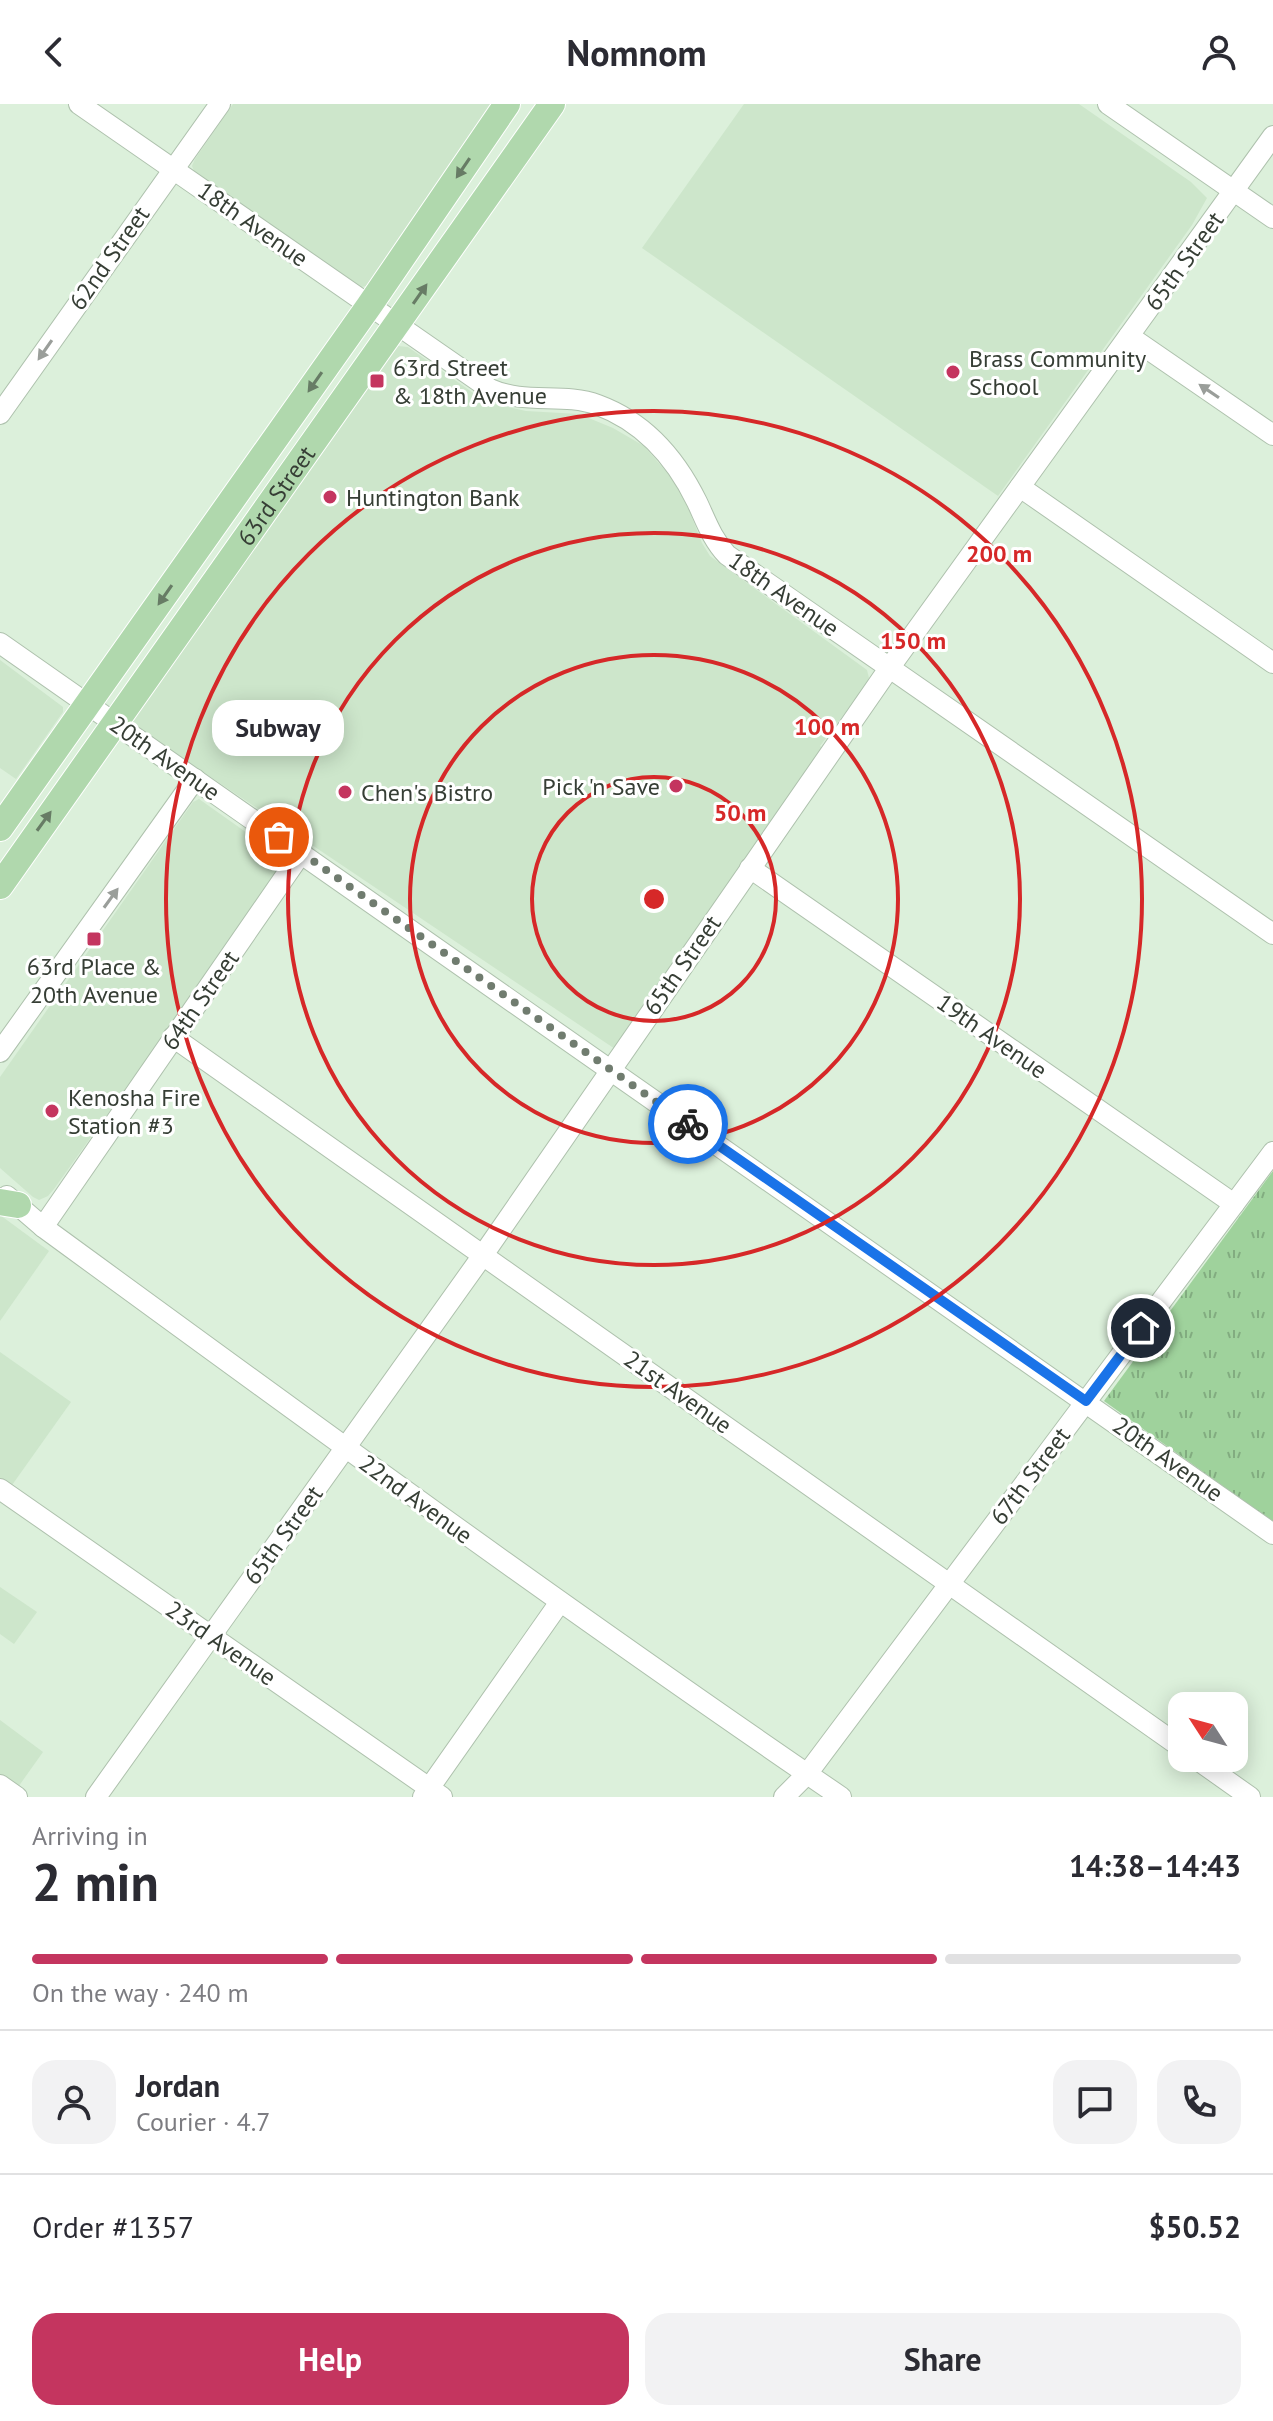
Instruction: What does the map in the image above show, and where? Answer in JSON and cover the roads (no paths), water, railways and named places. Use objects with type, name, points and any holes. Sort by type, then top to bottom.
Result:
[{"type":"main road","name":"63rd Street","points":[[0,828],[369,306],[507,104]]},
{"type":"main road","name":"63rd Street","points":[[0,886],[552,104]]},
{"type":"street","name":"18th Avenue","points":[[79,104],[490,389],[506,396],[578,400],[598,405],[640,429],[675,463],[716,543],[727,555],[1273,934]]},
{"type":"street","name":"62nd Street","points":[[0,414],[220,104]]},
{"type":"street","points":[[1108,104],[1273,218]]},
{"type":"street","name":"65th Street","points":[[96,1797],[483,1255],[890,667],[1273,136]]},
{"type":"street","points":[[1129,336],[1273,435]]},
{"type":"street","points":[[1020,487],[1273,663]]},
{"type":"street","name":"20th Avenue","points":[[0,643],[1273,1534]]},
{"type":"street","points":[[0,1052],[195,779]]},
{"type":"street","name":"64th Street","points":[[43,1227],[302,852]]},
{"type":"street","name":"19th Avenue","points":[[750,868],[1234,1204]]},
{"type":"street","name":"21st Avenue","points":[[173,1037],[1168,1738]]},
{"type":"street","name":"67th Street","points":[[784,1797],[807,1774],[1273,1152]]},
{"type":"street","name":"22nd Avenue","points":[[6,1199],[560,1602],[841,1797]]},
{"type":"street","name":"23rd Avenue","points":[[0,1489],[431,1794]]},
{"type":"street","points":[[431,1794],[560,1602]]},
{"type":"street","points":[[1215,1772],[1250,1797]]},
{"type":"street","points":[[0,1785],[17,1797]]},
{"type":"place","name":"Brass Community School","points":[[953,372]]},
{"type":"place","name":"63rd Street & 18th Avenue","points":[[377,381]]},
{"type":"place","name":"Huntington Bank","points":[[330,497]]},
{"type":"place","name":"Pick 'n Save","points":[[676,786]]},
{"type":"place","name":"Chen's Bistro","points":[[345,792]]},
{"type":"place","name":"Subway","points":[[279,837]]},
{"type":"place","name":"63rd Place & 20th Avenue","points":[[94,939]]},
{"type":"place","name":"Kenosha Fire Station #3","points":[[52,1111]]}]
